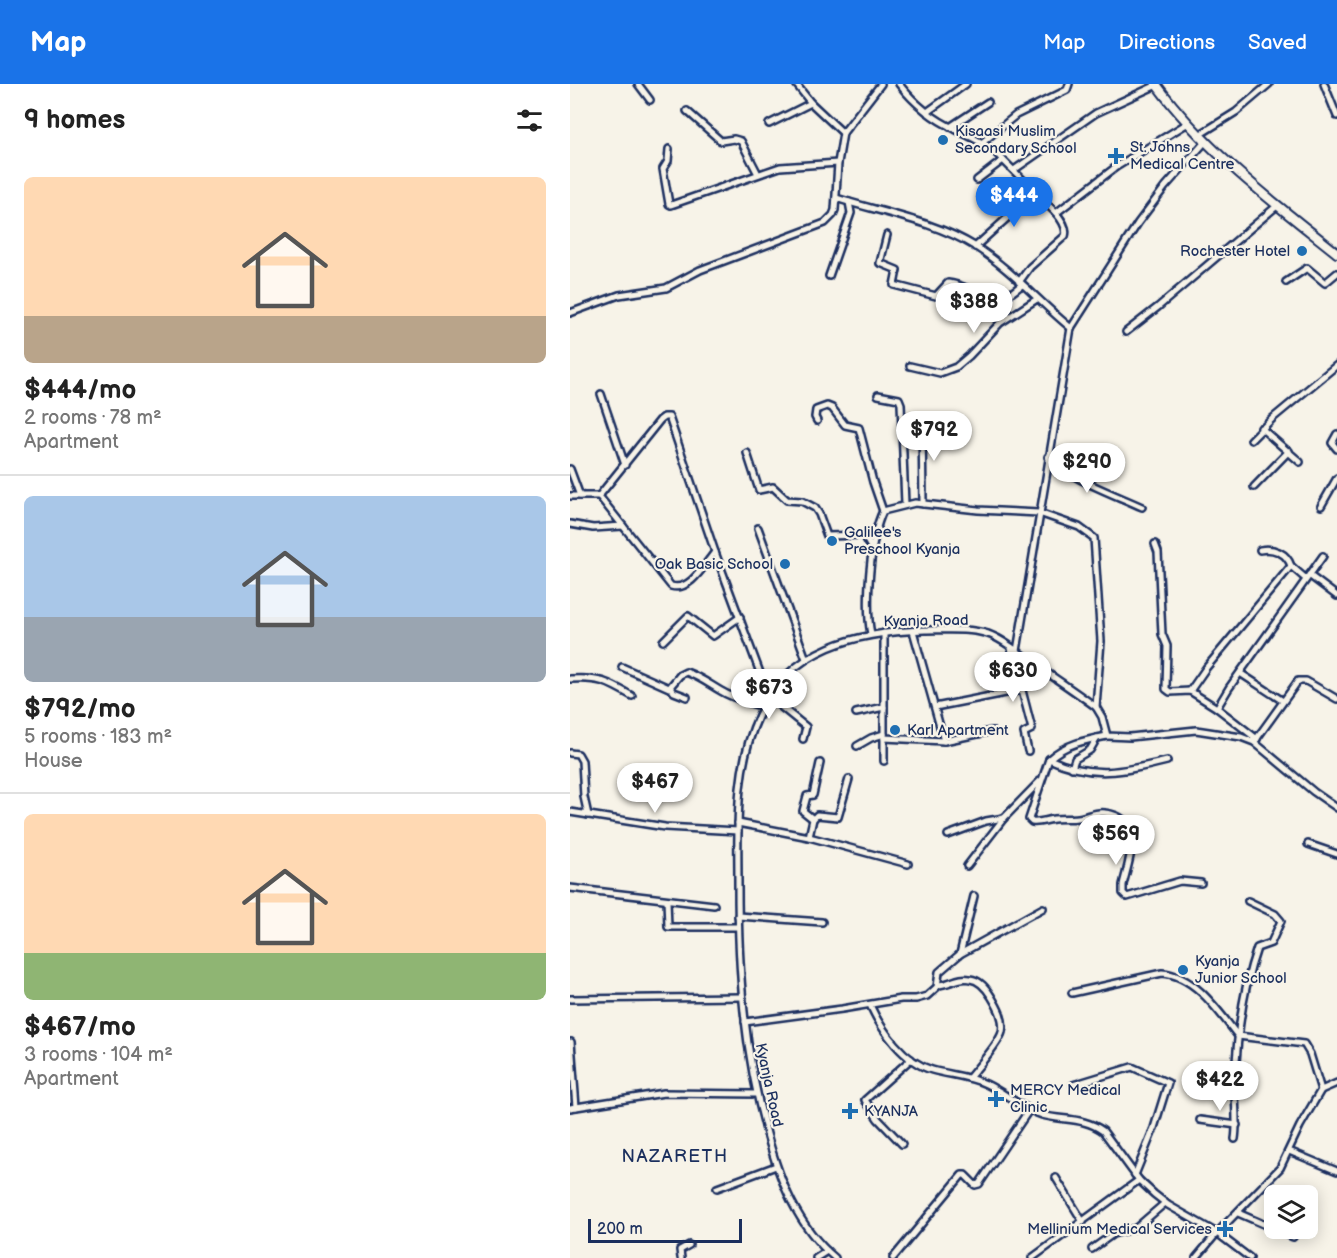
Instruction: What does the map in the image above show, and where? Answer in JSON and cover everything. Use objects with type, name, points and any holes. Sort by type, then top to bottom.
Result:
[{"type":"main road","points":[[1157,85],[1202,139],[1240,174],[1337,253]]},
{"type":"street","points":[[638,84],[650,100]]},
{"type":"street","points":[[796,84],[811,103],[843,132]]},
{"type":"street","points":[[570,313],[619,295],[666,288],[700,270],[817,227],[833,215],[843,132],[881,84]]},
{"type":"street","points":[[887,235],[880,263],[897,270],[894,285],[936,296],[948,283],[954,283],[984,297],[1006,296],[1020,283],[1030,267],[1065,236],[1066,231],[1056,213],[983,142],[950,127],[927,112],[914,102],[899,84]]},
{"type":"street","points":[[927,112],[966,84]]},
{"type":"street","points":[[983,142],[1016,115],[1067,90],[1069,84]]},
{"type":"street","points":[[1028,751],[1024,733],[1032,730],[1014,650],[1071,328],[1138,223],[1202,139],[1269,84]]},
{"type":"street","points":[[1324,84],[1337,116]]},
{"type":"street","points":[[1014,170],[1089,117],[1157,85]]},
{"type":"street","points":[[950,127],[988,102]]},
{"type":"street","points":[[769,124],[811,103]]},
{"type":"street","points":[[687,111],[721,141],[734,139],[741,141],[758,174]]},
{"type":"street","points":[[1056,213],[1116,167],[1188,123]]},
{"type":"street","points":[[669,149],[668,161],[663,173],[671,206],[788,165],[838,163]]},
{"type":"street","points":[[977,180],[1003,160]]},
{"type":"street","points":[[975,247],[1036,192]]},
{"type":"street","points":[[836,198],[940,230],[975,247],[1071,328]]},
{"type":"street","points":[[829,276],[851,213],[849,201]]},
{"type":"street","points":[[1126,332],[1278,205]]},
{"type":"street","points":[[1286,282],[1307,268],[1325,283],[1337,273]]},
{"type":"street","points":[[910,366],[940,373],[956,367],[1000,323],[1037,299]]},
{"type":"street","points":[[1251,440],[1337,364]]},
{"type":"street","points":[[601,394],[625,465]]},
{"type":"street","points":[[878,395],[899,399],[901,404],[905,504]]},
{"type":"street","points":[[817,421],[816,410],[827,406],[832,408],[845,425],[859,428],[883,511],[873,551],[867,610],[871,634]]},
{"type":"street","points":[[599,496],[660,420],[669,417],[715,552],[769,697],[806,727],[803,739]]},
{"type":"street","points":[[922,421],[923,504]]},
{"type":"street","points":[[1262,428],[1300,462]]},
{"type":"street","points":[[1337,434],[1332,443],[1337,449]]},
{"type":"street","points":[[1254,487],[1289,451]]},
{"type":"street","points":[[747,453],[759,490],[773,487],[787,500],[807,503],[819,514],[827,536],[864,535],[878,529]]},
{"type":"street","points":[[1048,457],[1054,464],[1077,477],[1142,507]]},
{"type":"street","points":[[570,469],[580,496]]},
{"type":"street","points":[[1321,506],[1337,478]]},
{"type":"street","points":[[570,496],[599,496]]},
{"type":"street","points":[[599,496],[668,583],[675,588],[689,583],[715,552]]},
{"type":"street","points":[[883,511],[905,504],[923,504],[1039,513],[1079,527],[1094,538],[1101,641],[1095,707],[1102,717],[1107,736]]},
{"type":"street","points":[[570,524],[593,528],[623,526]]},
{"type":"street","points":[[758,528],[806,659]]},
{"type":"street","points":[[864,535],[873,551]]},
{"type":"street","points":[[1155,544],[1158,552],[1162,634],[1167,646],[1165,687],[1170,692],[1190,691],[1217,708],[1314,792],[1337,808]]},
{"type":"street","points":[[1260,550],[1268,548],[1282,553],[1292,566],[1337,596]]},
{"type":"street","points":[[1217,708],[1239,672],[1323,556]]},
{"type":"street","points":[[1190,691],[1206,668],[1292,566]]},
{"type":"street","points":[[663,641],[688,616],[713,636],[740,617]]},
{"type":"street","points":[[914,631],[944,741]]},
{"type":"street","name":"Kyanja Road","points":[[835,1258],[816,1240],[789,1200],[776,1167],[756,1094],[745,1022],[738,927],[738,823],[743,772],[754,728],[763,706],[782,680],[806,659],[842,642],[871,634],[914,631],[978,632],[993,637],[1095,707]]},
{"type":"street","points":[[884,633],[884,762]]},
{"type":"street","points":[[622,667],[687,697]]},
{"type":"street","points":[[670,688],[680,675],[686,672],[705,679],[741,700],[763,706]]},
{"type":"street","points":[[1239,672],[1283,701]]},
{"type":"street","points":[[570,679],[599,680],[632,696]]},
{"type":"street","points":[[1255,741],[1295,683],[1302,680],[1337,699]]},
{"type":"street","points":[[935,707],[1022,690]]},
{"type":"street","points":[[856,713],[884,706]]},
{"type":"street","points":[[1201,883],[1180,881],[1130,896],[1124,895],[1123,885],[1133,837],[1130,829],[1122,820],[1106,813],[1074,819],[1032,822],[1029,815],[1039,793],[1041,780],[1049,759],[1056,753],[1068,746],[1107,736],[1130,737],[1196,730],[1255,741]]},
{"type":"street","points":[[857,746],[871,738],[884,736],[944,741],[992,731]]},
{"type":"street","points":[[1072,768],[1075,759],[1087,753],[1097,738]]},
{"type":"street","points":[[570,753],[578,754],[582,761],[584,797],[588,815]]},
{"type":"street","points":[[1049,759],[1088,772],[1139,768],[1167,761]]},
{"type":"street","points":[[813,819],[803,812],[807,796],[813,795],[820,763]]},
{"type":"street","points":[[809,837],[813,819],[817,815],[838,817],[849,779]]},
{"type":"street","points":[[967,866],[1004,818],[1041,780]]},
{"type":"street","points":[[570,812],[665,828],[738,831]]},
{"type":"street","points":[[948,835],[986,821],[1004,818]]},
{"type":"street","points":[[738,823],[809,837],[908,864]]},
{"type":"street","points":[[1308,844],[1337,854]]},
{"type":"street","points":[[570,888],[714,905]]},
{"type":"street","points":[[960,954],[974,896]]},
{"type":"street","points":[[667,900],[668,927],[738,927]]},
{"type":"street","points":[[1235,1140],[1237,1125],[1235,1082],[1244,995],[1257,948],[1271,943],[1281,921],[1275,914],[1248,901]]},
{"type":"street","points":[[745,1022],[901,999],[922,998],[935,990],[938,985],[939,972],[960,954],[1043,908]]},
{"type":"street","points":[[738,916],[822,922]]},
{"type":"street","points":[[1072,993],[1162,973],[1170,974],[1198,990],[1238,1036],[1304,1044],[1310,1054],[1322,1090]]},
{"type":"street","points":[[938,985],[966,978],[977,981],[984,986],[1000,1011],[1003,1026],[1001,1036],[969,1078]]},
{"type":"street","points":[[570,999],[742,997]]},
{"type":"street","points":[[870,1005],[880,1026],[911,1059],[928,1068],[988,1085],[1029,1110],[1043,1115],[1081,1120],[1093,1124],[1103,1131],[1137,1178],[1165,1203],[1217,1233],[1250,1258]]},
{"type":"street","points":[[571,1042],[573,1108],[664,1093],[756,1094]]},
{"type":"street","points":[[902,1144],[878,1119],[865,1100],[911,1059]]},
{"type":"street","points":[[1032,1258],[1083,1222],[1137,1178],[1168,1083],[1132,1067],[1073,1085]]},
{"type":"street","points":[[1196,1258],[1280,1168],[1300,1125],[1322,1090],[1337,1083]]},
{"type":"street","points":[[893,1258],[962,1175],[965,1175],[975,1185],[979,1184],[1029,1110]]},
{"type":"street","points":[[1200,1120],[1237,1125]]},
{"type":"street","points":[[1289,1151],[1337,1171]]},
{"type":"street","points":[[717,1188],[776,1167]]},
{"type":"street","points":[[1056,1178],[1083,1222]]},
{"type":"street","points":[[1092,1249],[1113,1234],[1136,1228],[1165,1203]]},
{"type":"street","points":[[1238,1213],[1264,1224]]},
{"type":"street","points":[[681,1258],[680,1250],[689,1245]]},
{"type":"street","points":[[816,1258],[827,1251]]},
{"type":"street","points":[[1236,1258],[1239,1251]]},
{"type":"place","name":"Kisaasi Muslim Secondary School","points":[[943,140]]},
{"type":"place","name":"St. Johns Medical Centre","points":[[1116,156]]},
{"type":"place","name":"Rochester Hotel","points":[[1302,251]]},
{"type":"place","name":"Galilee's Preschool Kyanja","points":[[832,541]]},
{"type":"place","name":"Oak Basic School","points":[[785,564]]},
{"type":"place","name":"Karl Apartment","points":[[895,730]]},
{"type":"place","name":"Kyanja Junior School","points":[[1183,970]]},
{"type":"place","name":"MERCY Medical Clinic","points":[[996,1099]]},
{"type":"place","name":"KYANJA","points":[[850,1111]]},
{"type":"place","name":"Mellinium Medical Services","points":[[1225,1229]]},
{"type":"district","name":"NAZARETH","points":[[675,1156]]}]
